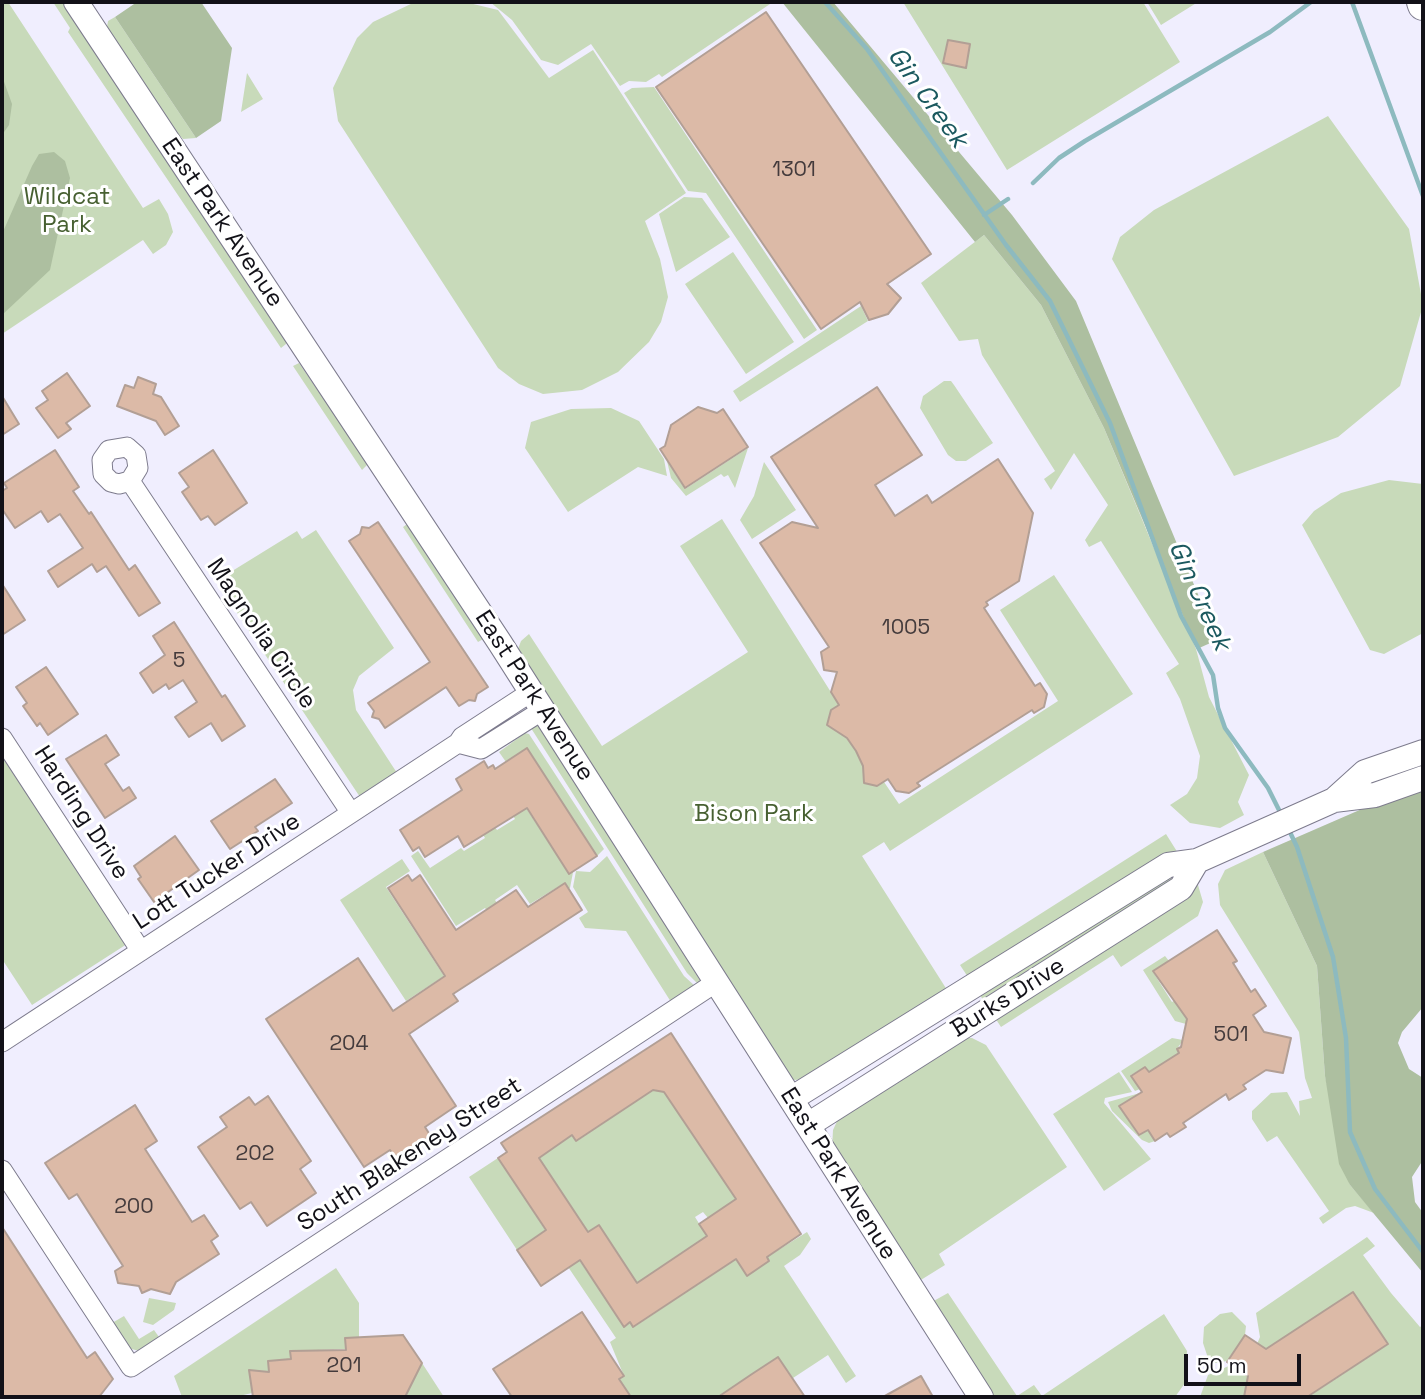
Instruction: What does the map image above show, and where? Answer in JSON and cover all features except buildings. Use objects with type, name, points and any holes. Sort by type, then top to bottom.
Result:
[{"type":"street","name":"East Park Avenue","points":[[76,2],[537,700],[981,1397]]},
{"type":"street","name":"Magnolia Circle","points":[[130,481],[351,813]]},
{"type":"street","name":"Lott Tucker Drive","points":[[2,1042],[351,813],[537,700]]},
{"type":"street","name":"Harding Drive","points":[[2,738],[141,951]]},
{"type":"street","name":"Burks Drive","points":[[1334,800],[1365,772],[1423,752]]},
{"type":"street","name":"Burks Drive","points":[[791,1099],[1168,865],[1197,861],[1334,800],[1375,795],[1423,778]]},
{"type":"street","name":"Burks Drive","points":[[808,1125],[1181,888],[1197,861]]},
{"type":"street","name":"South Blakeney Street","points":[[2,1170],[131,1367],[715,983]]},
{"type":"green space","name":"Wildcat Park","points":[[2,2],[8,2],[143,208],[159,199],[168,214],[173,232],[166,245],[153,254],[143,240],[2,334]]},
{"type":"green space","points":[[53,2],[65,2],[286,336],[286,344],[281,348],[68,32],[70,28]]},
{"type":"green space","points":[[137,2],[201,2],[232,48],[221,121],[196,138],[115,17]]},
{"type":"green space","points":[[415,2],[465,2],[498,10],[549,78],[593,50],[686,193],[645,221],[660,259],[668,297],[661,322],[649,342],[618,372],[582,390],[543,394],[519,384],[498,368],[338,121],[333,88],[357,38],[373,22]]},
{"type":"green space","points":[[490,2],[773,2],[662,77],[659,74],[646,82],[629,81],[620,86],[591,44],[558,65],[541,60],[512,20]]},
{"type":"green space","points":[[782,2],[833,2],[1012,215],[1076,301],[1217,640],[1197,649],[1104,428],[1041,305],[984,235],[975,242]]},
{"type":"green space","points":[[903,2],[1143,2],[1180,62],[1007,170]]},
{"type":"green space","points":[[1147,2],[1198,2],[1161,25]]},
{"type":"green space","points":[[115,17],[196,138],[183,139],[174,130],[107,27],[108,21]]},
{"type":"green space","points":[[247,73],[263,99],[241,112]]},
{"type":"green space","points":[[2,76],[12,104],[9,125],[2,135]]},
{"type":"green space","points":[[654,87],[817,330],[804,339],[706,193],[688,191],[624,93],[632,88]]},
{"type":"green space","points":[[1328,116],[1409,229],[1423,305],[1400,386],[1338,437],[1234,476],[1112,259],[1120,237],[1154,210]]},
{"type":"green space","points":[[54,152],[65,161],[70,178],[50,270],[2,315],[2,234],[39,154]]},
{"type":"green space","points":[[684,197],[702,198],[730,237],[676,272],[659,214]]},
{"type":"green space","points":[[984,235],[1041,305],[1104,428],[1196,649],[1209,697],[1249,775],[1238,802],[1244,815],[1220,828],[1190,823],[1170,805],[1187,794],[1197,778],[1200,756],[1180,699],[1166,673],[1179,664],[1101,541],[1089,547],[1085,540],[1108,505],[1074,453],[1051,490],[1044,479],[1055,471],[982,355],[978,339],[959,341],[921,283]]},
{"type":"green space","points":[[733,252],[794,342],[746,374],[685,284]]},
{"type":"green space","points":[[861,306],[868,321],[740,402],[733,391]]},
{"type":"green space","points":[[299,363],[368,464],[362,470],[293,366]]},
{"type":"green space","points":[[944,381],[951,381],[993,443],[966,461],[956,461],[948,455],[920,408],[923,396]]},
{"type":"green space","points":[[611,408],[639,421],[664,459],[667,476],[638,467],[568,512],[525,448],[531,422],[571,409]]},
{"type":"green space","points":[[748,448],[735,488],[728,475],[724,477],[721,474],[686,496],[671,478],[667,461],[685,489]]},
{"type":"green space","points":[[764,462],[796,510],[752,539],[740,520],[754,496]]},
{"type":"green space","points":[[1389,480],[1423,484],[1423,633],[1384,654],[1370,650],[1302,525],[1314,511],[1341,493]]},
{"type":"green space","name":"Bison Park","points":[[722,519],[839,705],[831,710],[827,725],[847,738],[856,751],[863,766],[864,783],[876,786],[884,782],[899,804],[1058,701],[1000,610],[1054,575],[1133,694],[890,851],[884,842],[862,856],[949,993],[808,1079],[794,1080],[784,1074],[518,649],[521,641],[529,634],[602,746],[748,652],[680,546]]},
{"type":"green space","points":[[410,522],[485,638],[478,642],[403,527]]},
{"type":"green space","points":[[316,530],[394,648],[359,676],[353,690],[356,710],[399,776],[362,800],[216,581],[297,531],[302,539]]},
{"type":"green space","points":[[529,725],[543,729],[701,982],[698,984],[687,973]]},
{"type":"green space","points":[[525,733],[529,734],[604,849],[597,856],[527,749],[506,762],[499,752]]},
{"type":"green space","points":[[2,757],[127,944],[32,1005],[2,959]]},
{"type":"green space","points":[[1423,787],[1423,1007],[1402,1032],[1398,1043],[1409,1069],[1423,1078],[1423,1160],[1412,1177],[1415,1202],[1423,1213],[1423,1273],[1350,1185],[1339,1164],[1325,1076],[1317,966],[1263,852],[1378,802]]},
{"type":"green space","points":[[519,797],[565,868],[575,862],[570,888],[565,892],[561,885],[530,904],[517,885],[495,900],[505,916],[495,922],[485,908],[456,926],[411,856],[418,851],[430,868],[461,848],[464,851],[485,838],[478,826],[489,819],[497,830],[515,819],[506,805]]},
{"type":"green space","points":[[1166,834],[1198,885],[1203,902],[1198,916],[1121,967],[1113,955],[1001,1027],[960,965]]},
{"type":"green space","points":[[1263,852],[1317,966],[1325,1076],[1350,1185],[1374,1213],[1355,1206],[1346,1208],[1323,1224],[1319,1218],[1329,1211],[1277,1136],[1267,1142],[1252,1119],[1252,1111],[1271,1093],[1287,1092],[1300,1116],[1299,1101],[1312,1098],[1305,1078],[1299,1032],[1220,905],[1218,884],[1225,870]]},
{"type":"green space","points":[[607,856],[684,976],[695,986],[671,1002],[626,931],[585,928],[579,918],[588,912],[573,887],[576,871],[590,872]]},
{"type":"green space","points":[[402,859],[410,871],[386,887],[444,976],[406,1001],[340,900]]},
{"type":"green space","points":[[1165,956],[1169,961],[1153,972],[1172,1002],[1177,999],[1186,1014],[1186,1024],[1175,1021],[1143,970]]},
{"type":"green space","points":[[964,1038],[972,1038],[986,1045],[1067,1167],[939,1254],[945,1265],[916,1283],[832,1149],[833,1130],[839,1117]]},
{"type":"green space","points":[[1172,1038],[1183,1040],[1177,1049],[1179,1053],[1149,1072],[1145,1067],[1131,1075],[1140,1089],[1135,1091],[1121,1071]]},
{"type":"green space","points":[[1119,1072],[1132,1092],[1105,1098],[1104,1103],[1151,1159],[1104,1191],[1053,1114]]},
{"type":"green space","points":[[660,1085],[736,1199],[708,1218],[703,1212],[695,1217],[707,1236],[637,1283],[599,1226],[588,1232],[539,1158],[570,1131],[577,1141]]},
{"type":"green space","points":[[1140,1093],[1119,1106],[1138,1135],[1148,1130],[1155,1141],[1149,1143],[1142,1140],[1112,1111],[1108,1102]]},
{"type":"green space","points":[[498,1158],[552,1240],[544,1245],[537,1236],[517,1250],[469,1177]]},
{"type":"green space","points":[[807,1232],[811,1239],[800,1255],[784,1266],[856,1376],[846,1383],[828,1355],[793,1378],[778,1357],[718,1397],[631,1397],[619,1379],[624,1376],[610,1342],[616,1338],[560,1255],[571,1248],[624,1326],[630,1322],[634,1327],[736,1259],[747,1276],[769,1261],[767,1257]]},
{"type":"green space","points":[[1367,1237],[1375,1246],[1363,1255],[1420,1327],[1423,1325],[1423,1397],[1308,1397],[1387,1345],[1353,1292],[1266,1349],[1257,1344],[1260,1337],[1256,1313]]},
{"type":"green space","points":[[336,1268],[359,1303],[359,1337],[345,1338],[346,1349],[291,1351],[291,1359],[268,1361],[269,1372],[249,1370],[252,1393],[235,1397],[182,1397],[174,1376]]},
{"type":"green space","points":[[948,1293],[1017,1396],[1034,1385],[1042,1396],[1164,1314],[1187,1351],[1185,1383],[1175,1397],[990,1397],[930,1303]]},
{"type":"green space","points":[[149,1298],[176,1303],[174,1310],[153,1325],[143,1322]]},
{"type":"green space","points":[[1232,1312],[1246,1326],[1245,1335],[1227,1361],[1215,1363],[1208,1358],[1203,1343],[1204,1327],[1220,1314]]},
{"type":"green space","points":[[124,1316],[139,1339],[154,1330],[159,1337],[139,1351],[128,1348],[112,1323]]},
{"type":"green space","points":[[422,1363],[444,1397],[405,1397]]},
{"type":"green space","points":[[1231,1365],[1248,1376],[1244,1397],[1200,1397],[1208,1375]]},
{"type":"waterway","name":"Gin Creek","points":[[825,2],[867,49],[1006,245],[1050,301],[1110,423],[1181,616],[1213,675],[1218,708],[1225,728],[1268,788],[1281,814]]},
{"type":"waterway","points":[[1033,183],[1059,158],[1085,141],[1270,32],[1311,2]]},
{"type":"waterway","points":[[1352,2],[1423,196]]},
{"type":"waterway","points":[[984,215],[1008,199]]},
{"type":"waterway","name":"Gin Creek","points":[[1288,828],[1297,847],[1333,957],[1346,1038],[1350,1132],[1375,1189],[1423,1252]]}]
